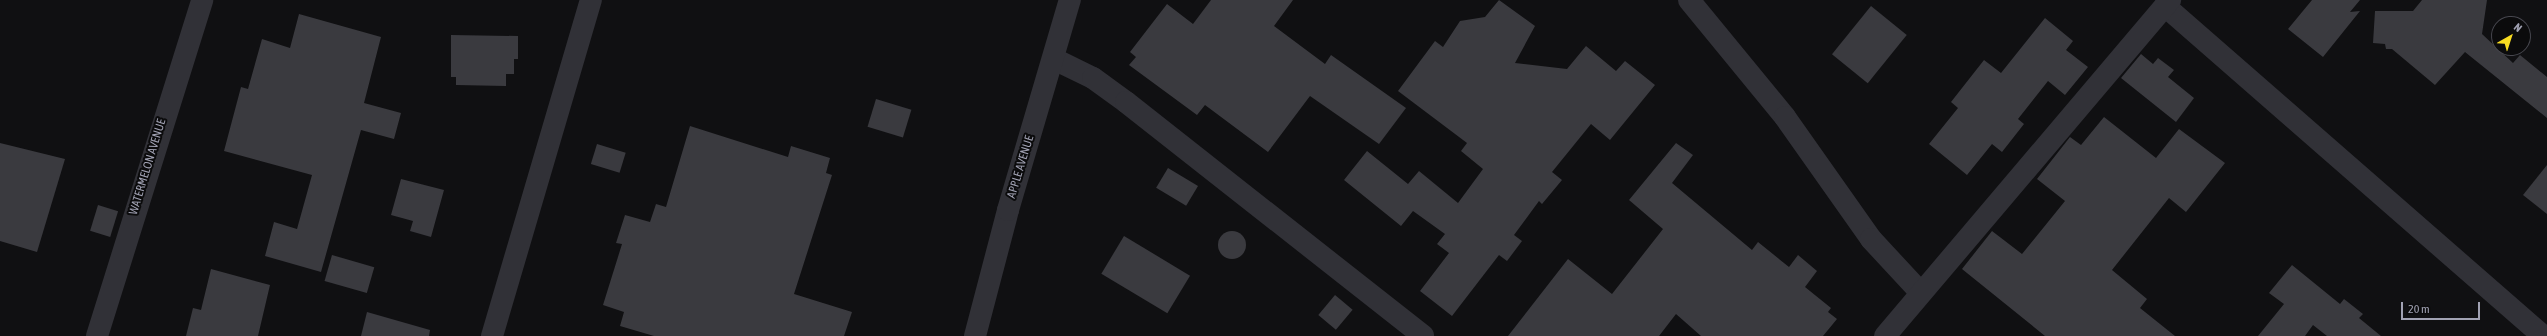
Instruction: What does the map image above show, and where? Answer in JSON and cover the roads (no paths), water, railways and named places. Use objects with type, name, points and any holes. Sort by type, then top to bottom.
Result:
[{"type":"street","name":"WATERMELON AVENUE","points":[[97,336],[202,0]]},
{"type":"street","points":[[492,336],[591,0]]},
{"type":"street","name":"APPLE AVENUE","points":[[975,336],[1008,210],[1054,59],[1070,0]]},
{"type":"street","points":[[1689,0],[1785,117],[1871,239],[1920,292]]},
{"type":"street","points":[[1885,336],[1920,292],[2167,3],[2543,336]]},
{"type":"street","points":[[1054,59],[1093,78],[1126,102],[1423,336]]}]
